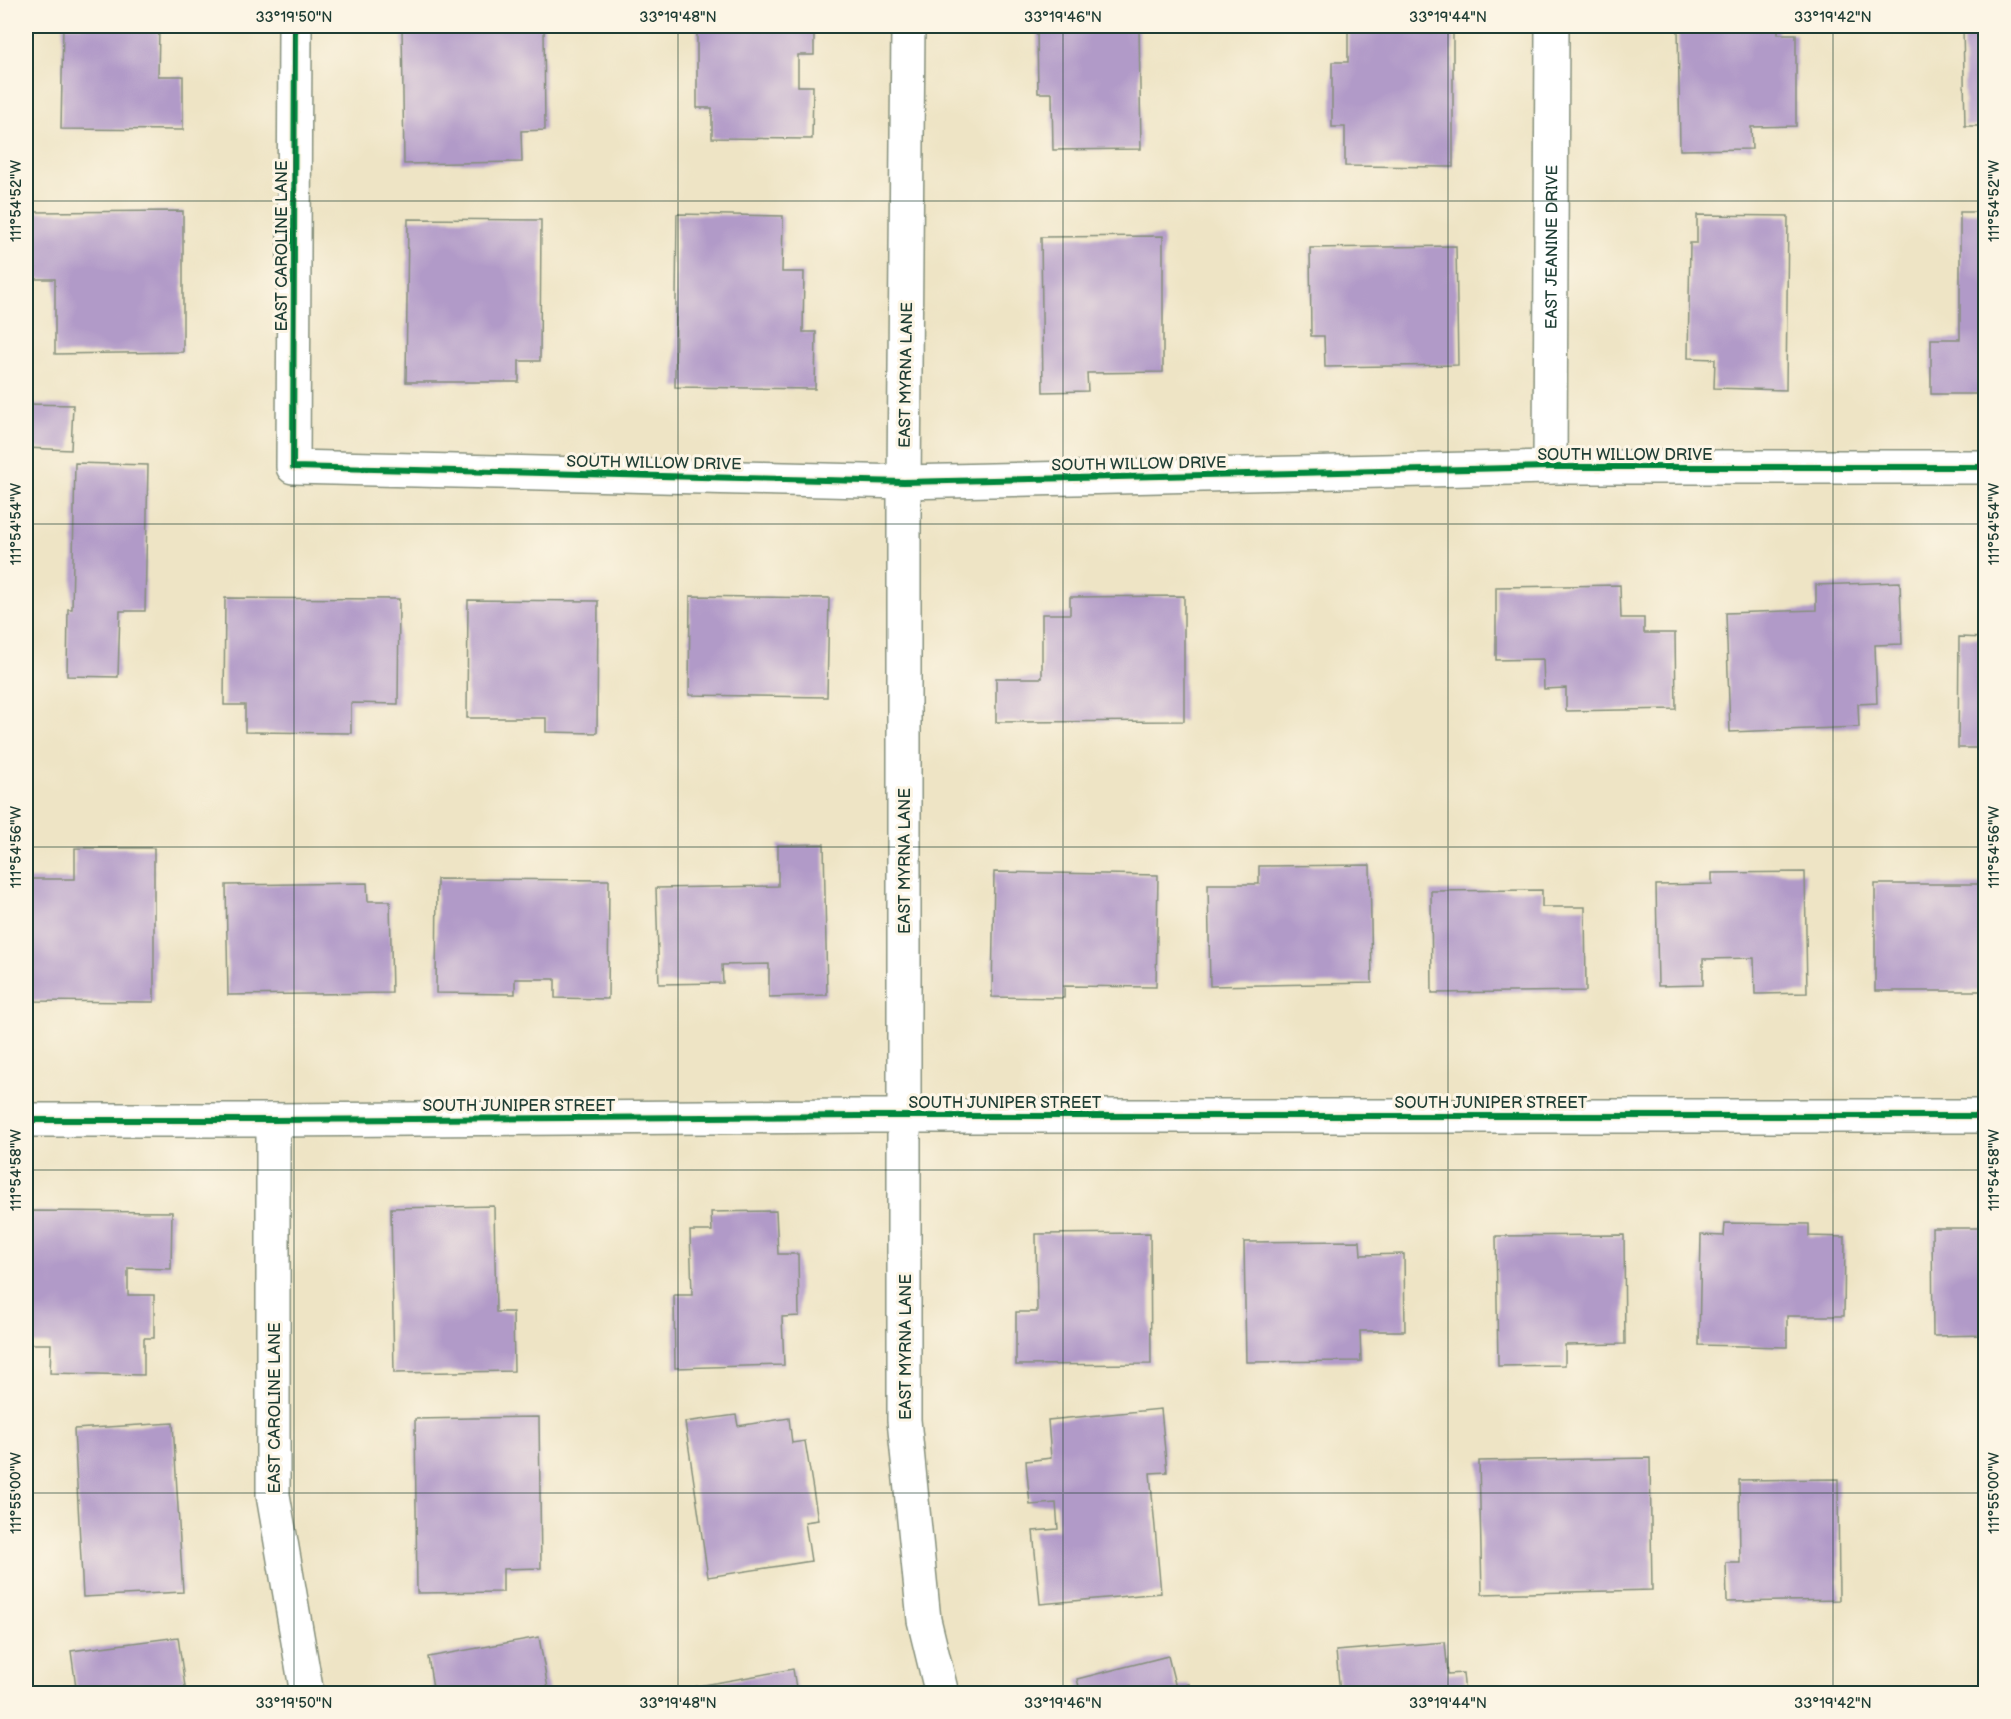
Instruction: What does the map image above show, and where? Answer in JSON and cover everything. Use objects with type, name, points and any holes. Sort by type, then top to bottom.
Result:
[{"type":"street","name":"EAST CAROLINE LANE","points":[[293,467],[295,26]]},
{"type":"street","name":"EAST MYRNA LANE","points":[[908,26],[904,482],[904,1420],[924,1620],[942,1694]]},
{"type":"street","name":"EAST JEANINE DRIVE","points":[[1550,467],[1552,26]]},
{"type":"street","name":"SOUTH WILLOW DRIVE","points":[[293,467],[904,482],[1550,467],[1986,467]]},
{"type":"street","name":"SOUTH JUNIPER STREET","points":[[26,1120],[904,1116],[1986,1116]]},
{"type":"street","name":"EAST CAROLINE LANE","points":[[273,1120],[273,1495],[307,1694]]},
{"type":"building","points":[[63,26],[170,26],[169,32],[159,32],[158,76],[183,76],[183,130],[61,129]]},
{"type":"building","points":[[402,26],[544,26],[545,130],[521,131],[522,162],[404,164]]},
{"type":"building","points":[[697,26],[814,26],[814,55],[798,55],[798,86],[813,86],[812,139],[712,138],[712,108],[697,108]]},
{"type":"building","points":[[1678,26],[1778,26],[1778,34],[1796,34],[1796,126],[1751,127],[1752,149],[1680,150]]},
{"type":"building","points":[[1963,26],[1986,26],[1986,126],[1965,126]]},
{"type":"building","points":[[1139,27],[1141,149],[1053,150],[1052,93],[1038,93],[1037,29]]},
{"type":"building","points":[[1348,27],[1453,28],[1453,167],[1345,166],[1345,127],[1332,127],[1332,62],[1348,62]]},
{"type":"building","points":[[183,211],[183,352],[55,354],[55,279],[33,279],[32,212]]},
{"type":"building","points":[[1960,212],[1986,212],[1986,394],[1931,394],[1931,339],[1960,339]]},
{"type":"building","points":[[677,214],[783,216],[782,272],[804,272],[803,332],[816,332],[815,389],[675,387]]},
{"type":"building","points":[[1697,215],[1788,216],[1786,390],[1714,388],[1715,359],[1688,358],[1690,243],[1697,243]]},
{"type":"building","points":[[408,219],[541,220],[540,361],[519,361],[519,382],[406,382]]},
{"type":"building","points":[[1163,236],[1163,372],[1087,373],[1088,391],[1043,392],[1041,237]]},
{"type":"building","points":[[1456,246],[1458,365],[1325,367],[1324,336],[1311,336],[1310,248]]},
{"type":"building","points":[[26,404],[73,405],[71,450],[26,448]]},
{"type":"building","points":[[75,463],[148,465],[145,611],[120,611],[118,677],[67,676],[68,609],[72,609]]},
{"type":"building","points":[[1900,582],[1902,644],[1875,645],[1877,703],[1858,704],[1859,727],[1730,732],[1726,613],[1816,610],[1816,585]]},
{"type":"building","points":[[1620,585],[1621,618],[1644,618],[1644,633],[1675,633],[1676,709],[1566,711],[1566,688],[1544,689],[1543,659],[1496,660],[1496,587]]},
{"type":"building","points":[[690,596],[829,598],[827,697],[689,695]]},
{"type":"building","points":[[1184,596],[1184,721],[996,722],[996,678],[1042,678],[1042,614],[1070,614],[1070,597]]},
{"type":"building","points":[[225,598],[399,599],[398,704],[351,703],[351,733],[245,732],[245,705],[224,705]]},
{"type":"building","points":[[468,600],[598,601],[597,733],[546,732],[546,718],[467,718]]},
{"type":"building","points":[[1959,637],[1986,638],[1986,748],[1958,748]]},
{"type":"building","points":[[824,844],[827,995],[769,997],[769,964],[722,965],[723,983],[659,984],[656,888],[778,886],[778,845]]},
{"type":"building","points":[[75,848],[154,848],[154,1002],[26,1001],[26,879],[75,879]]},
{"type":"building","points":[[1370,865],[1372,983],[1210,986],[1208,884],[1259,884],[1259,866]]},
{"type":"building","points":[[994,872],[1158,875],[1156,987],[1064,986],[1064,998],[992,997]]},
{"type":"building","points":[[1805,872],[1807,993],[1755,994],[1754,958],[1703,959],[1703,985],[1658,986],[1656,885],[1712,884],[1712,873]]},
{"type":"building","points":[[437,879],[609,880],[608,999],[555,998],[555,979],[515,979],[515,994],[436,993]]},
{"type":"building","points":[[367,883],[368,901],[390,901],[392,993],[228,995],[226,885]]},
{"type":"building","points":[[1875,884],[1986,884],[1986,991],[1875,991]]},
{"type":"building","points":[[1542,890],[1542,907],[1585,907],[1586,991],[1432,993],[1431,891]]},
{"type":"building","points":[[494,1206],[496,1312],[513,1312],[514,1371],[394,1373],[391,1208]]},
{"type":"building","points":[[30,1211],[172,1212],[171,1269],[128,1268],[128,1295],[154,1295],[154,1338],[144,1338],[144,1375],[50,1373],[51,1344],[28,1344]]},
{"type":"building","points":[[776,1211],[778,1254],[798,1254],[799,1316],[782,1317],[784,1365],[675,1368],[674,1295],[692,1295],[690,1231],[712,1231],[711,1212]]},
{"type":"building","points":[[1725,1223],[1809,1224],[1809,1236],[1845,1237],[1844,1316],[1787,1316],[1787,1347],[1699,1345],[1701,1235],[1724,1236]]},
{"type":"building","points":[[1932,1228],[1986,1228],[1986,1335],[1933,1336]]},
{"type":"building","points":[[1150,1233],[1151,1364],[1016,1365],[1016,1312],[1037,1312],[1036,1234]]},
{"type":"building","points":[[1624,1235],[1625,1344],[1565,1345],[1565,1365],[1498,1366],[1496,1236]]},
{"type":"building","points":[[1360,1241],[1361,1255],[1404,1254],[1405,1331],[1360,1331],[1361,1361],[1246,1362],[1244,1242]]},
{"type":"building","points":[[1161,1409],[1167,1472],[1150,1473],[1161,1593],[1040,1604],[1033,1531],[1058,1529],[1056,1503],[1030,1505],[1026,1461],[1051,1458],[1048,1420]]},
{"type":"building","points":[[736,1415],[738,1426],[789,1418],[792,1443],[805,1441],[818,1520],[805,1522],[811,1561],[708,1577],[685,1422]]},
{"type":"building","points":[[539,1417],[541,1568],[503,1569],[503,1592],[417,1593],[415,1419]]},
{"type":"building","points":[[173,1423],[183,1592],[83,1597],[74,1429]]},
{"type":"building","points":[[1650,1458],[1652,1590],[1482,1594],[1479,1461]]},
{"type":"building","points":[[1838,1479],[1839,1600],[1727,1602],[1726,1563],[1740,1563],[1739,1480]]},
{"type":"building","points":[[178,1637],[186,1694],[77,1694],[71,1651]]},
{"type":"building","points":[[539,1637],[549,1694],[434,1694],[428,1657]]},
{"type":"building","points":[[1445,1642],[1448,1674],[1463,1673],[1465,1694],[1340,1694],[1336,1651]]},
{"type":"building","points":[[1168,1656],[1176,1688],[1189,1684],[1191,1694],[1081,1694],[1077,1679]]},
{"type":"building","points":[[793,1669],[797,1694],[688,1694],[687,1688]]},
{"type":"cycle path","points":[[295,26],[293,467],[904,482],[1550,467],[1986,467]]},
{"type":"cycle path","points":[[26,1120],[859,1116],[1986,1116]]}]
